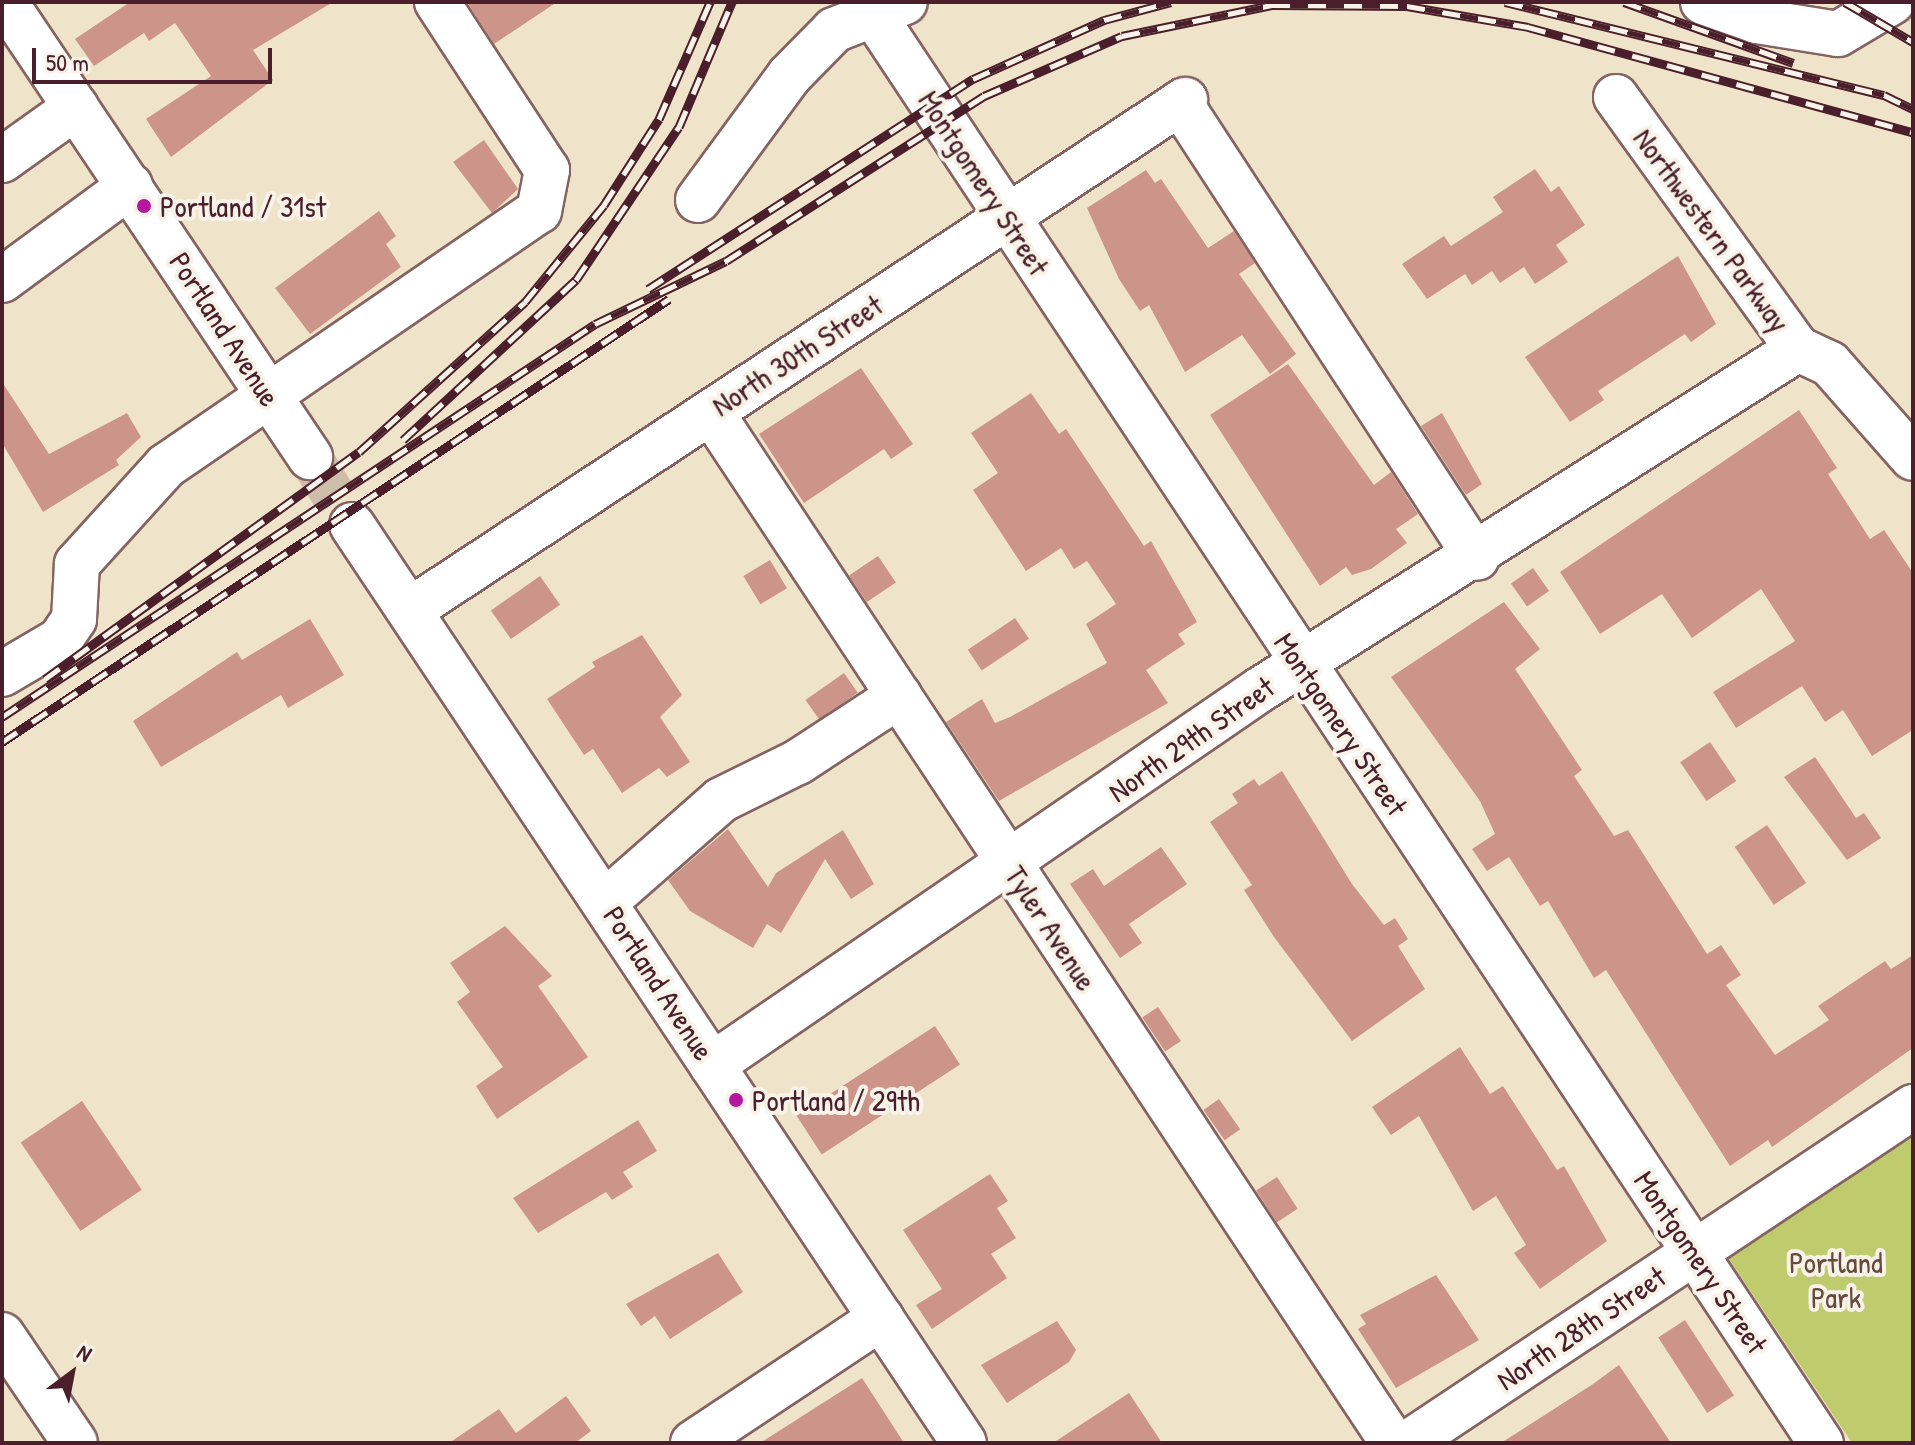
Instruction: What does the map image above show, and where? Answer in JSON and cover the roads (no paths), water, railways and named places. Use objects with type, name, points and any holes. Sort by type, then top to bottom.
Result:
[{"type":"street","points":[[2,674],[60,640],[74,619],[77,564],[124,507],[166,466],[526,226],[543,199],[547,170],[437,2]]},
{"type":"street","points":[[1703,2],[1757,21],[1838,34],[1892,2]]},
{"type":"street","points":[[698,200],[789,76],[834,30],[881,6]]},
{"type":"street","name":"Montgomery Street","points":[[881,6],[1007,217],[1821,1443]]},
{"type":"street","name":"Portland Avenue","points":[[22,8],[76,107],[310,457]]},
{"type":"street","name":"Northwestern Parkway","points":[[1616,97],[1798,349],[1830,364],[1913,458]]},
{"type":"street","name":"North 30th Street","points":[[410,610],[1183,102],[1477,558]]},
{"type":"street","points":[[2,160],[76,107]]},
{"type":"street","points":[[2,280],[130,186]]},
{"type":"street","name":"North 29th Street","points":[[712,1065],[1011,867],[1301,662],[1477,558],[1798,349]]},
{"type":"street","name":"Tyler Avenue","points":[[711,412],[1393,1443]]},
{"type":"street","name":"Portland Avenue","points":[[352,525],[964,1443]]},
{"type":"street","points":[[605,902],[721,800],[798,762],[899,696]]},
{"type":"street","name":"North 28th Street","points":[[1408,1443],[1913,1107]]},
{"type":"street","points":[[693,1443],[881,1318]]},
{"type":"street","points":[[2,1335],[75,1443]]},
{"type":"tunnel","points":[[310,457],[352,525]]},
{"type":"railway","points":[[45,679],[359,452],[525,302],[604,205],[659,119],[710,2]]},
{"type":"railway","points":[[403,440],[576,280],[679,127],[732,2]]},
{"type":"railway","points":[[648,289],[973,79],[1104,20],[1171,2]]},
{"type":"railway","points":[[1505,2],[1884,95],[1913,109]]},
{"type":"railway","points":[[1624,2],[1793,63]]},
{"type":"railway","points":[[1845,2],[1913,42]]},
{"type":"railway","points":[[2,717],[595,324],[726,261],[984,96],[1122,36],[1272,5],[1407,6],[1528,27],[1913,132]]},
{"type":"railway","points":[[2,742],[669,299]]},
{"type":"place","name":"Portland / 31st","points":[[144,206]]},
{"type":"place","name":"Portland / 29th","points":[[736,1100]]},
{"type":"park label","name":"Portland Park","points":[[1836,1279]]}]
